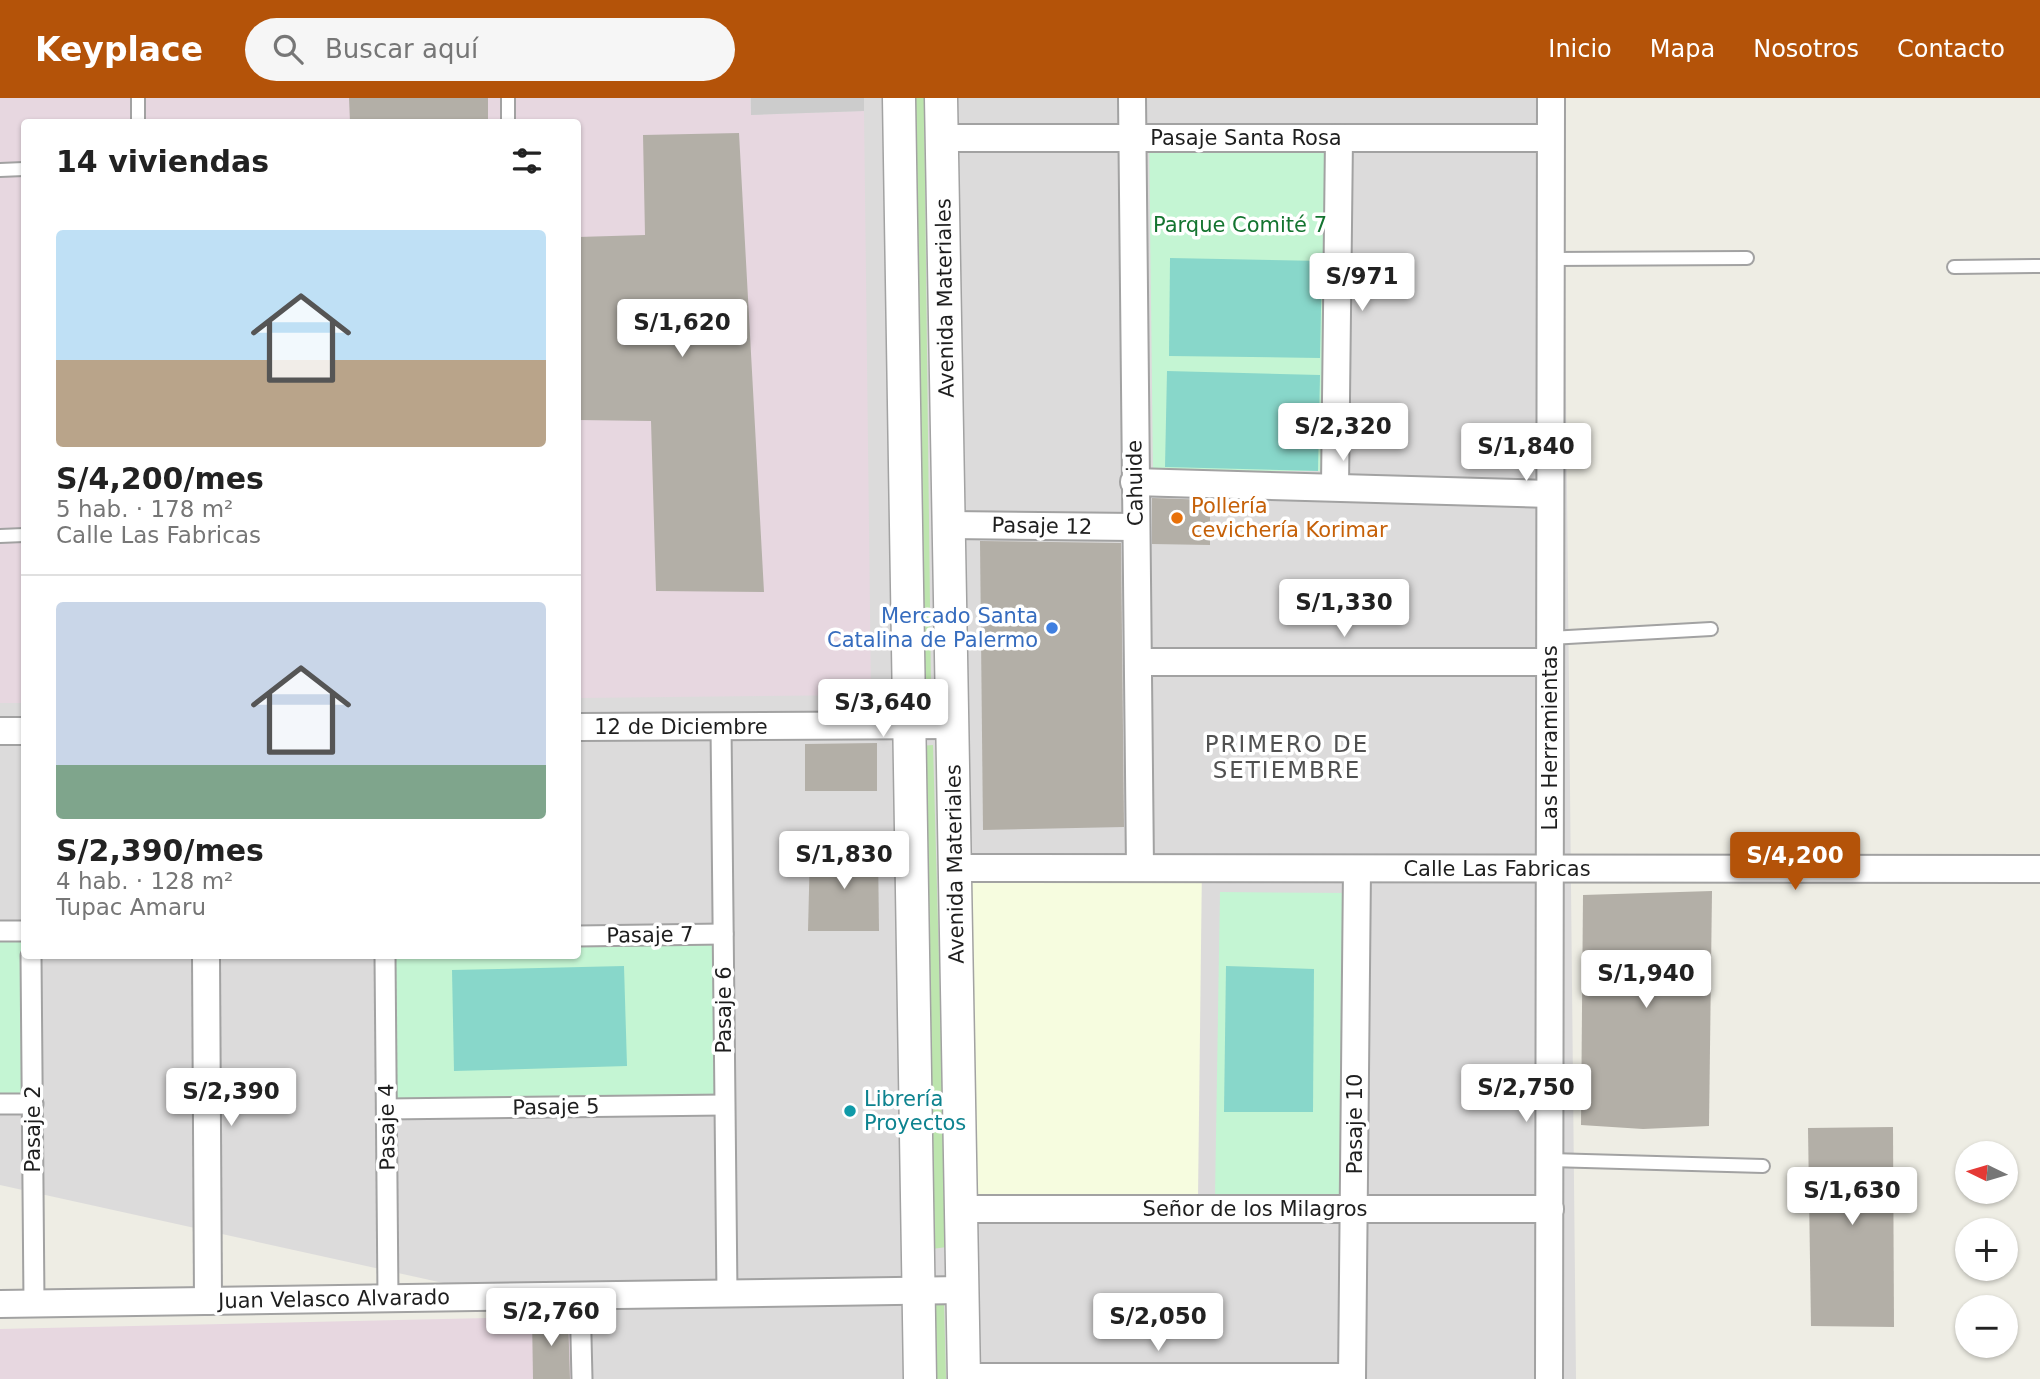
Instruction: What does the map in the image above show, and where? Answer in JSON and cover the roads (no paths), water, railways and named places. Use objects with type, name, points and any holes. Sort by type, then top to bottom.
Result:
[{"type":"street","name":"Avenida Materiales","points":[[899,98],[920,1379]]},
{"type":"street","name":"Avenida Materiales","points":[[941,98],[964,1378]]},
{"type":"street","name":"Cahuide","points":[[1132,98],[1140,868]]},
{"type":"street","name":"Las Herramientas","points":[[1549,1379],[1550,98]]},
{"type":"street","name":"Pasaje Santa Rosa","points":[[942,138],[1550,138]]},
{"type":"street","points":[[1335,486],[1339,138]]},
{"type":"street","points":[[1135,482],[1550,494]]},
{"type":"street","name":"Pasaje 12","points":[[949,525],[1136,527]]},
{"type":"street","points":[[1138,662],[1550,650]]},
{"type":"street","name":"12 de Diciembre","points":[[581,727],[952,725]]},
{"type":"street","name":"Pasaje 6","points":[[721,727],[727,1294]]},
{"type":"street","points":[[0,731],[21,731]]},
{"type":"street","name":"Calle Las Fabricas","points":[[955,868],[2040,869]]},
{"type":"street","name":"Pasaje 10","points":[[1352,1378],[1357,869]]},
{"type":"street","points":[[0,930],[21,931]]},
{"type":"street","name":"Pasaje 7","points":[[581,936],[723,934]]},
{"type":"street","name":"Pasaje 2","points":[[32,959],[34,1303]]},
{"type":"street","points":[[206,959],[208,1301]]},
{"type":"street","name":"Pasaje 4","points":[[385,959],[388,1298]]},
{"type":"street","points":[[0,1104],[33,1104]]},
{"type":"street","name":"Pasaje 5","points":[[387,1109],[724,1105]]},
{"type":"street","name":"Señor de los Milagros","points":[[961,1209],[1550,1209]]},
{"type":"street","name":"Juan Velasco Alvarado","points":[[0,1304],[962,1290]]},
{"type":"street","points":[[580,1296],[582,1379]]},
{"type":"street","points":[[964,1378],[1352,1378]]},
{"type":"lane","points":[[138,98],[138,119]]},
{"type":"lane","points":[[508,98],[508,119]]},
{"type":"lane","points":[[0,170],[21,169]]},
{"type":"lane","points":[[1551,259],[1747,258]]},
{"type":"lane","points":[[1954,267],[2040,266]]},
{"type":"lane","points":[[0,536],[21,535]]},
{"type":"lane","points":[[1550,650],[1711,629]]},
{"type":"lane","points":[[1550,1160],[1763,1166]]},
{"type":"place","name":"Pollería cevichería Korimar","points":[[1177,518]]},
{"type":"place","name":"Mercado Santa Catalina de Palermo","points":[[1052,628]]},
{"type":"place","name":"Librería Proyectos","points":[[850,1111]]},
{"type":"district","name":"PRIMERO DE SETIEMBRE","points":[[1287,757]]},
{"type":"park label","name":"Parque Comité 7","points":[[1240,225]]}]
